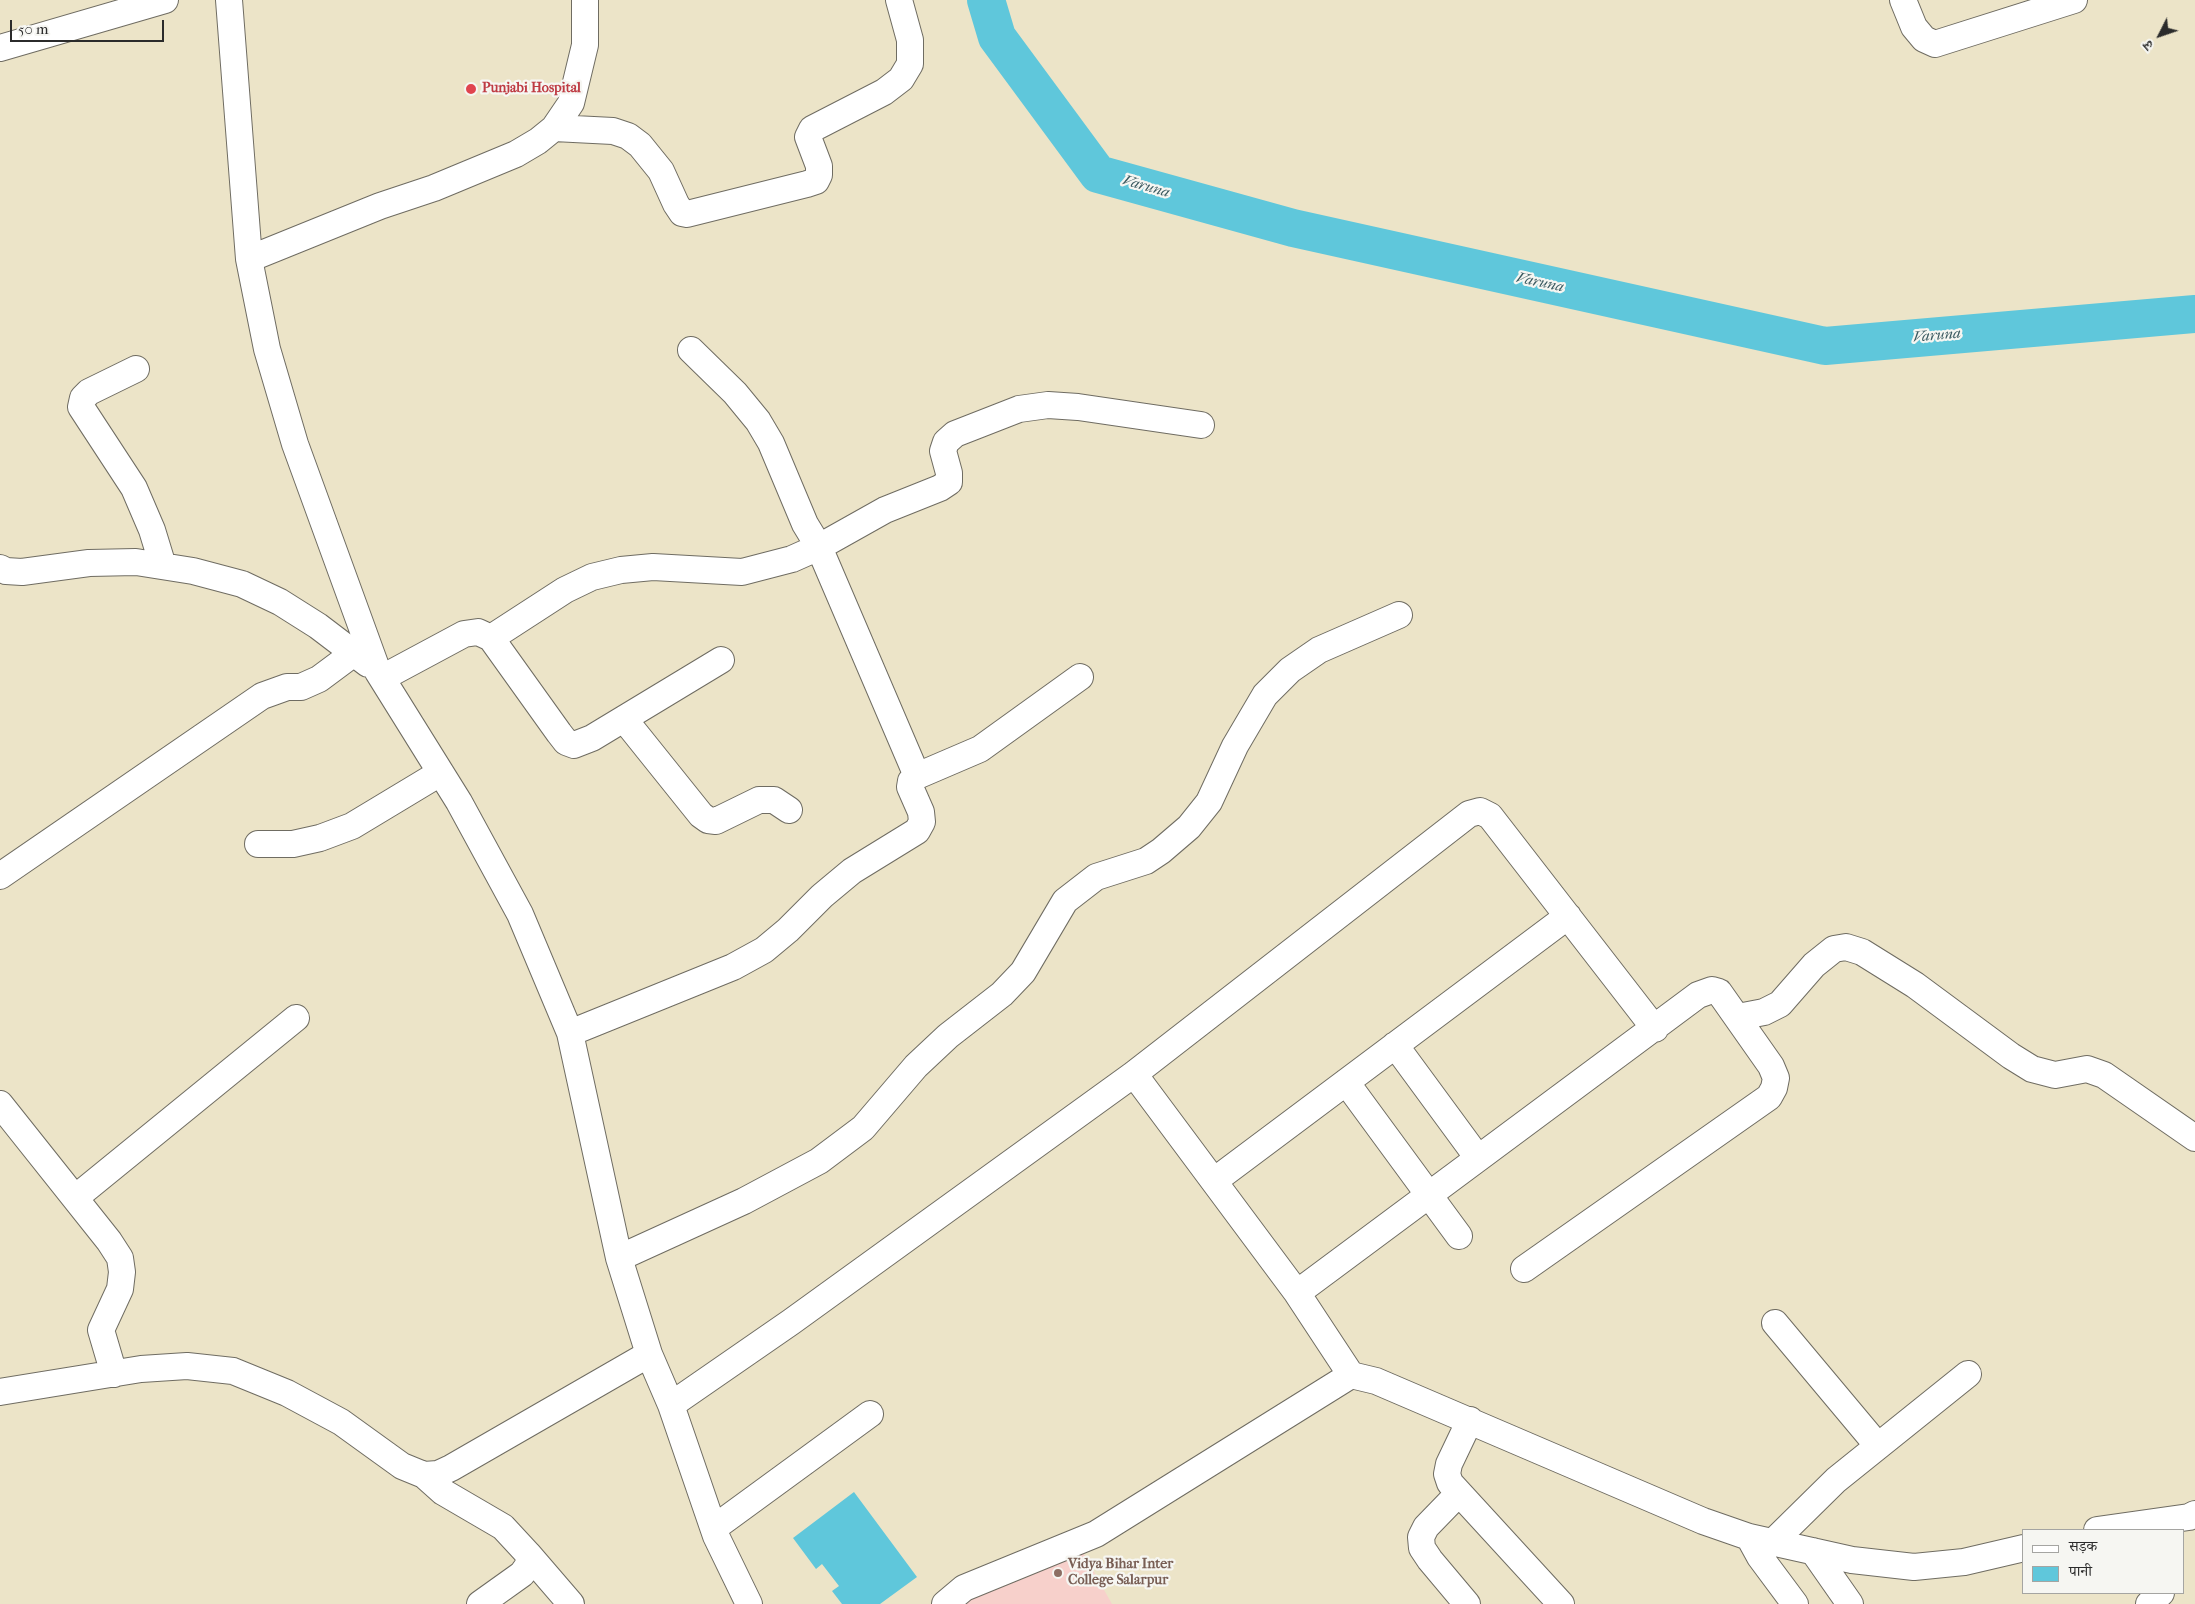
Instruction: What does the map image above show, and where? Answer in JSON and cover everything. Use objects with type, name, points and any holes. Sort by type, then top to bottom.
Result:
[{"type":"street","points":[[0,48],[165,0]]},
{"type":"street","points":[[229,0],[249,260],[267,349],[295,444],[380,675],[459,802],[520,914],[570,1033],[619,1258],[649,1354],[671,1405],[714,1528],[749,1604]]},
{"type":"street","points":[[249,260],[516,154],[538,141],[554,128],[571,103],[585,46],[585,0]]},
{"type":"street","points":[[554,128],[614,131],[628,136],[640,146],[660,171],[676,204],[682,212],[687,214],[816,181],[819,175],[819,166],[808,137],[812,130],[884,92],[901,79],[910,64],[910,40],[899,0]]},
{"type":"street","points":[[1903,0],[1914,28],[1924,39],[1935,44],[2074,0]]},
{"type":"street","points":[[691,350],[735,393],[758,421],[784,471],[805,524],[819,547],[917,776]]},
{"type":"street","points":[[136,369],[89,392],[83,398],[81,407],[134,488],[152,530],[163,566]]},
{"type":"street","points":[[491,638],[565,590],[592,577],[620,570],[653,567],[742,572],[792,559],[819,547],[885,510],[940,488],[949,482],[944,451],[946,442],[955,434],[1019,409],[1048,405],[1078,407],[1201,425]]},
{"type":"street","points":[[0,568],[6,571],[22,572],[89,563],[136,562],[192,571],[242,584],[280,602],[318,626],[380,675]]},
{"type":"street","points":[[619,1258],[744,1202],[819,1161],[864,1128],[916,1066],[965,1022],[1002,994],[1023,972],[1065,901],[1096,877],[1146,861],[1189,827],[1209,802],[1235,746],[1265,695],[1290,670],[1319,650],[1399,615]]},
{"type":"street","points":[[380,675],[464,634],[478,632],[491,638],[566,742],[574,745],[583,743],[721,660]]},
{"type":"street","points":[[0,876],[247,705],[275,691],[301,687],[320,679],[354,654]]},
{"type":"street","points":[[570,1033],[733,967],[764,950],[852,871],[917,831],[922,822],[921,812],[910,786],[911,781],[917,776],[980,750],[1080,677]]},
{"type":"street","points":[[624,719],[701,815],[708,820],[716,821],[759,800],[774,800],[789,810]]},
{"type":"street","points":[[258,844],[302,842],[320,838],[352,826],[440,773]]},
{"type":"street","points":[[671,1405],[791,1322],[1134,1074],[1469,814],[1480,811],[1490,816],[1655,1029]]},
{"type":"street","points":[[1214,1182],[1568,916]]},
{"type":"street","points":[[1738,1017],[1764,1012],[1780,1004],[1814,965],[1834,949],[1846,947],[1862,952],[1915,986],[2011,1056],[2032,1069],[2055,1075],[2086,1069],[2104,1075],[2195,1138]]},
{"type":"street","points":[[1298,1293],[1478,1158],[1655,1029],[1698,995],[1712,990],[1719,992],[1771,1066],[1776,1078],[1774,1088],[1769,1097],[1524,1269]]},
{"type":"street","points":[[75,1198],[296,1018]]},
{"type":"street","points":[[1395,1045],[1478,1158]]},
{"type":"street","points":[[1134,1074],[1298,1293],[1351,1375],[1376,1381],[1703,1521],[1761,1539],[1852,1560],[1914,1567],[1964,1562],[2022,1548]]},
{"type":"street","points":[[1346,1082],[1459,1236]]},
{"type":"street","points":[[0,1104],[120,1258],[122,1272],[120,1288],[101,1330],[114,1374]]},
{"type":"street","points":[[1775,1323],[1878,1446]]},
{"type":"street","points":[[0,1392],[114,1374],[187,1366],[233,1371],[287,1393],[333,1417],[402,1466],[424,1474],[438,1474],[649,1354]]},
{"type":"street","points":[[1795,1604],[1760,1557],[1761,1539],[1968,1374]]},
{"type":"street","points":[[944,1604],[964,1588],[1096,1534],[1351,1375]]},
{"type":"street","points":[[714,1528],[870,1414]]},
{"type":"street","points":[[1470,1420],[1449,1464],[1447,1474],[1450,1483],[1561,1604]]},
{"type":"street","points":[[424,1474],[443,1492],[503,1527],[571,1604]]},
{"type":"street","points":[[1459,1492],[1426,1527],[1421,1537],[1422,1548],[1430,1560],[1467,1604]]},
{"type":"street","points":[[2110,1529],[2189,1523]]},
{"type":"street","points":[[1813,1551],[1850,1604]]},
{"type":"street","points":[[480,1604],[522,1574],[529,1564],[528,1554]]},
{"type":"street","points":[[2149,1604],[2159,1594]]},
{"type":"shaded area","name":"Vidya Bihar Inter College Salarpur","points":[[1080,1547],[1112,1604],[957,1604]]},
{"type":"water","points":[[854,1492],[917,1577],[880,1604],[842,1604],[832,1591],[839,1586],[822,1564],[816,1569],[793,1538]]},
{"type":"waterway","name":"Varuna","points":[[986,0],[997,37],[1098,174],[1293,228],[1825,346],[2195,314]]},
{"type":"place","name":"Punjabi Hospital","points":[[471,89]]},
{"type":"place","name":"Vidya Bihar Inter College Salarpur","points":[[1058,1573]]}]
